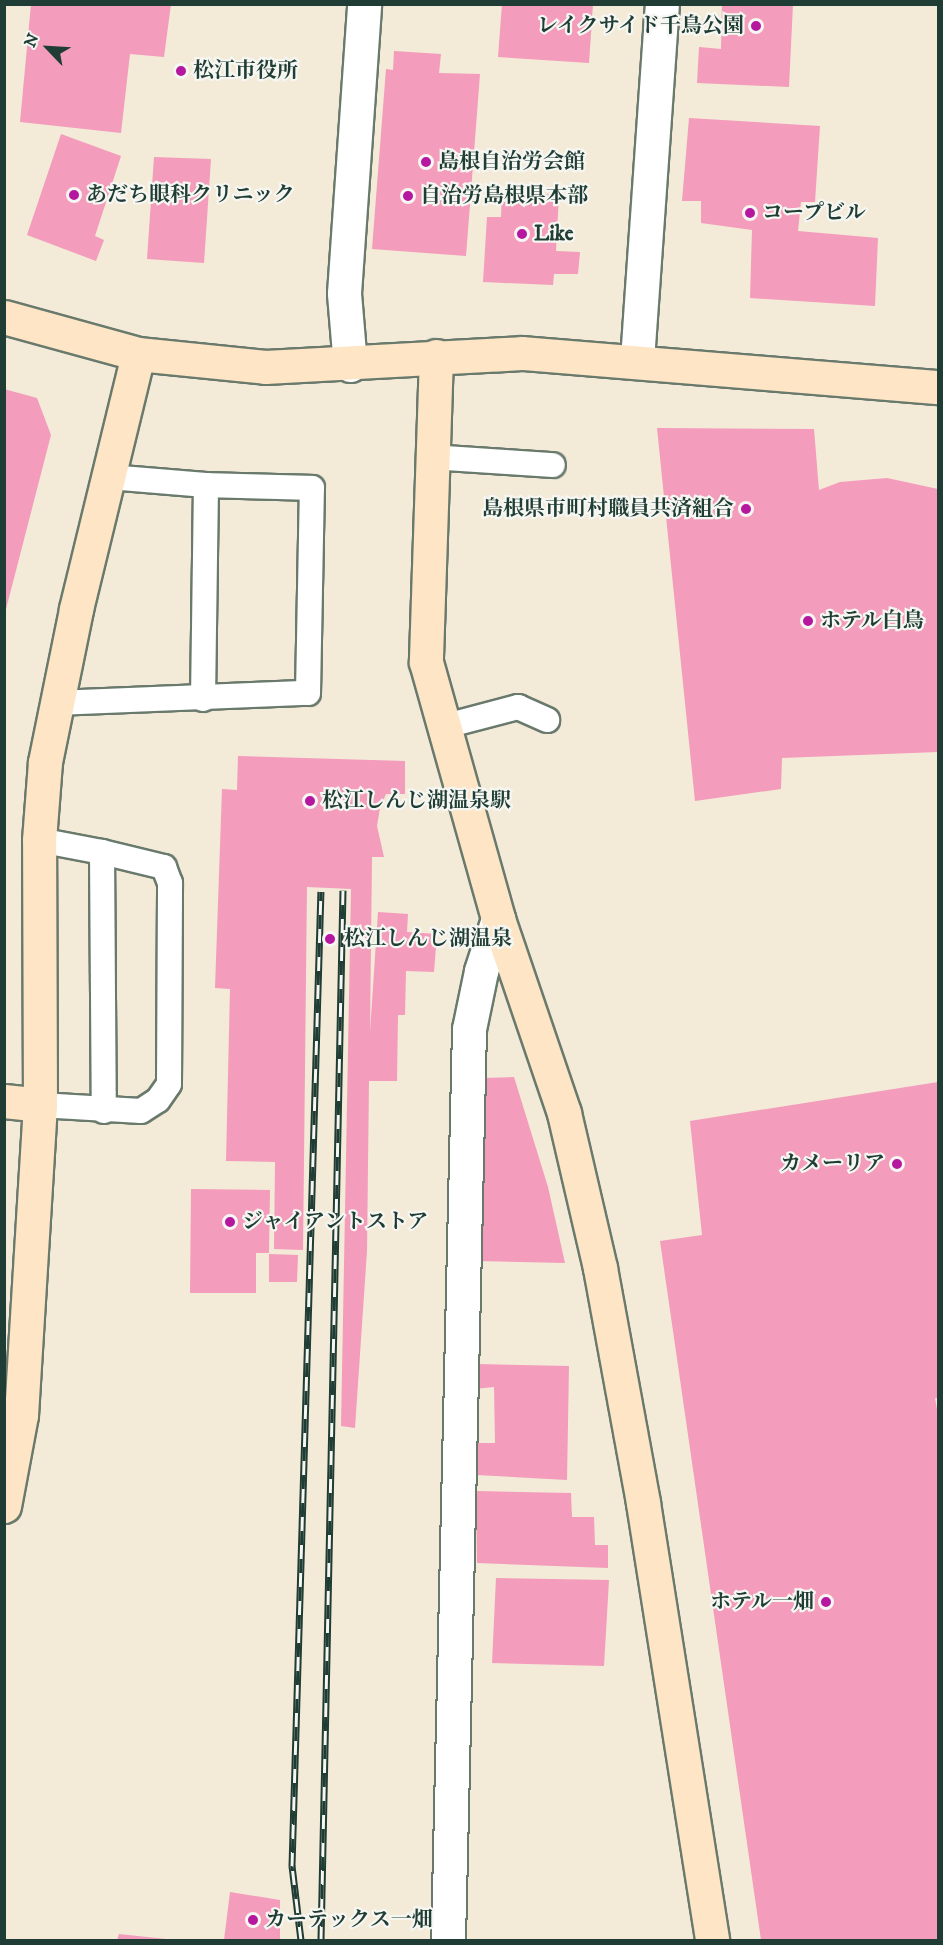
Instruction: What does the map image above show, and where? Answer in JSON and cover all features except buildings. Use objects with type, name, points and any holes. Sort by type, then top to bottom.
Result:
[{"type":"street","points":[[350,365],[344,293],[364,4]]},
{"type":"street","points":[[638,360],[662,4]]},
{"type":"street","points":[[4,317],[138,354],[264,367],[350,365],[436,356],[522,353],[638,360],[939,387]]},
{"type":"street","points":[[4,1506],[21,1415],[40,1106],[39,840],[45,762],[55,703],[138,354]]},
{"type":"street","points":[[436,356],[426,662],[442,727],[498,919],[564,1113],[600,1268],[642,1503],[712,1941]]},
{"type":"street","points":[[448,1941],[470,1029],[481,971],[498,919]]},
{"type":"street","points":[[4,1101],[40,1106]]},
{"type":"lane","points":[[431,457],[553,465]]},
{"type":"lane","points":[[55,703],[202,699],[308,693],[312,488],[206,485],[109,477]]},
{"type":"lane","points":[[202,699],[206,485]]},
{"type":"lane","points":[[442,727],[518,707],[547,720]]},
{"type":"lane","points":[[39,840],[164,867],[170,884],[169,1084],[158,1100],[141,1111],[104,1111],[40,1106]]},
{"type":"lane","points":[[102,852],[104,1111]]},
{"type":"railway","points":[[321,1940],[343,890]]},
{"type":"railway","points":[[301,1940],[292,1866],[321,891]]},
{"type":"place","name":"レイクサイド千鳥公園","points":[[756,26]]},
{"type":"place","name":"松江市役所","points":[[181,71]]},
{"type":"place","name":"島根自治労会館","points":[[426,162]]},
{"type":"place","name":"あだち眼科クリニック","points":[[74,195]]},
{"type":"place","name":"自治労島根県本部","points":[[408,196]]},
{"type":"place","name":"コープビル","points":[[750,213]]},
{"type":"place","name":"Like","points":[[522,234]]},
{"type":"place","name":"島根県市町村職員共済組合","points":[[746,509]]},
{"type":"place","name":"ホテル白鳥","points":[[808,621]]},
{"type":"place","name":"松江しんじ湖温泉駅","points":[[310,801]]},
{"type":"place","name":"松江しんじ湖温泉","points":[[330,939]]},
{"type":"place","name":"カメーリア","points":[[897,1164]]},
{"type":"place","name":"ジャイアントストア","points":[[230,1222]]},
{"type":"place","name":"ホテル一畑","points":[[826,1602]]},
{"type":"place","name":"カーテックス一畑","points":[[253,1920]]}]
